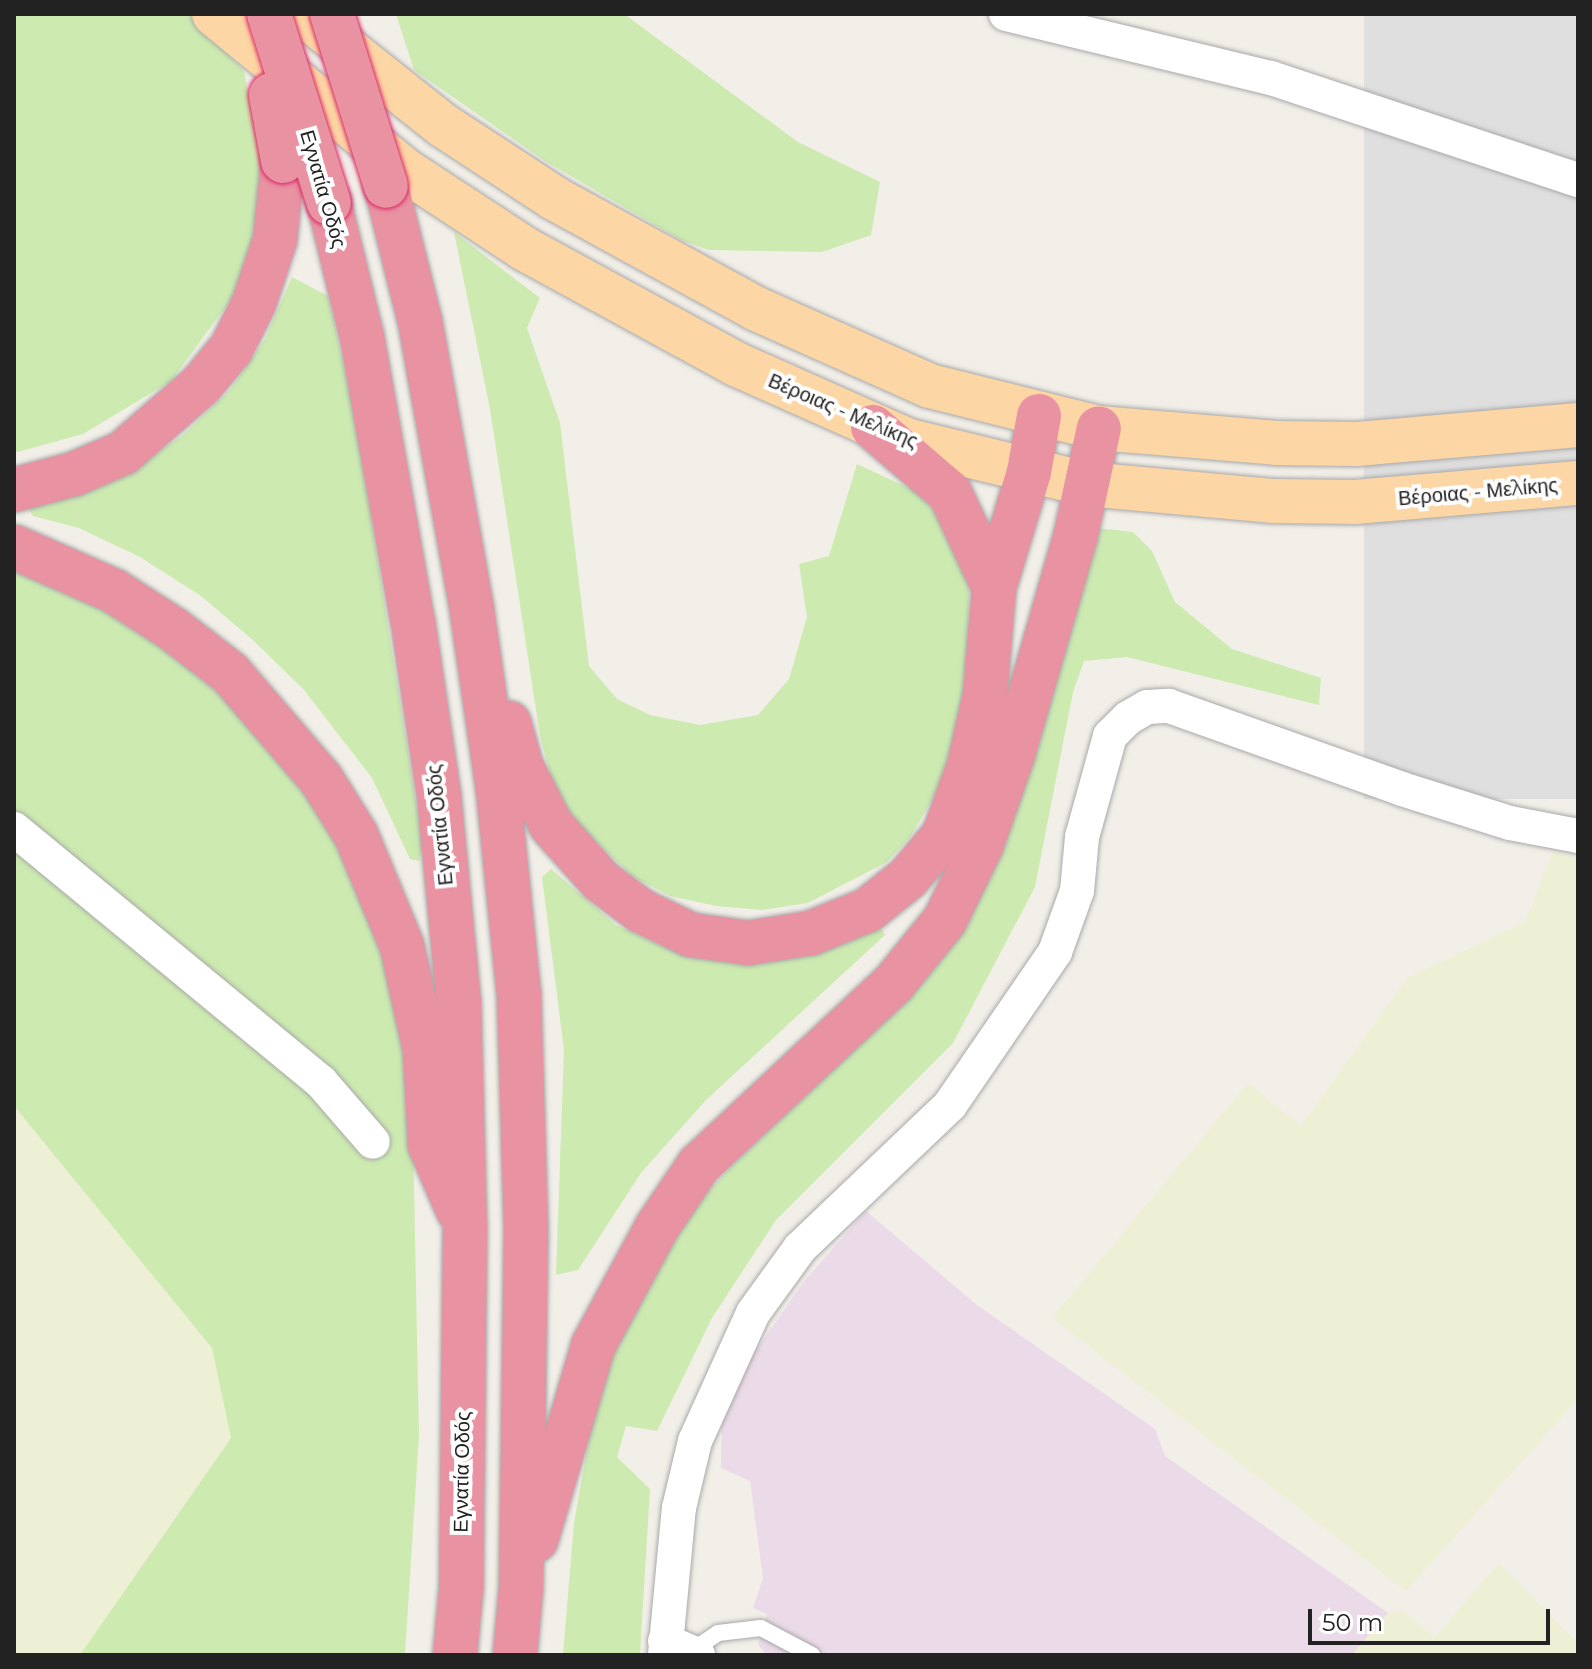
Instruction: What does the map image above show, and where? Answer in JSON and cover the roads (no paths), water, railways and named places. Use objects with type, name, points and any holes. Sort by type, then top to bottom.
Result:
[{"type":"highway","points":[[14,490],[74,474],[123,453],[167,420],[231,349],[267,268],[282,207],[283,161],[257,14]]},
{"type":"highway","name":"Εγνατία Οδός","points":[[269,14],[329,203],[365,352],[435,769],[459,1002],[465,1227],[461,1590],[455,1655]]},
{"type":"highway","points":[[332,14],[386,186],[420,321],[472,611],[498,789],[524,1087],[521,1588],[515,1655]]},
{"type":"highway","points":[[472,611],[521,766],[551,825],[601,881],[641,911],[691,935],[748,943],[811,933],[868,910],[908,878],[944,835],[969,766],[985,695],[994,588],[1029,472],[1039,416]]},
{"type":"highway","points":[[873,427],[950,493],[994,588]]},
{"type":"highway","points":[[521,1588],[593,1346],[657,1227],[699,1165],[894,983],[945,920],[981,846],[1013,754],[1087,484],[1099,428]]},
{"type":"highway","points":[[14,547],[114,591],[173,629],[230,673],[321,779],[356,835],[402,946],[425,1050],[430,1145],[465,1227]]},
{"type":"main road","name":"Βέροιας - Μελίκης","points":[[214,14],[406,171],[525,249],[723,357],[873,427],[1029,472],[1087,484],[1274,501],[1355,502],[1578,483]]},
{"type":"main road","points":[[303,14],[444,126],[658,258],[916,380],[1039,416],[1099,428],[1357,444],[1578,425]]},
{"type":"street","points":[[1006,14],[1271,78],[1578,180]]},
{"type":"street","points":[[680,1650],[679,1508],[695,1441],[753,1313],[800,1248],[950,1105],[1055,952],[1077,891],[1082,837],[1110,736],[1128,718],[1147,707],[1169,706],[1402,789],[1510,823],[1578,836]]},
{"type":"street","points":[[14,829],[321,1082],[373,1142]]},
{"type":"lane","points":[[680,1650],[718,1633],[761,1628],[812,1655]]}]
